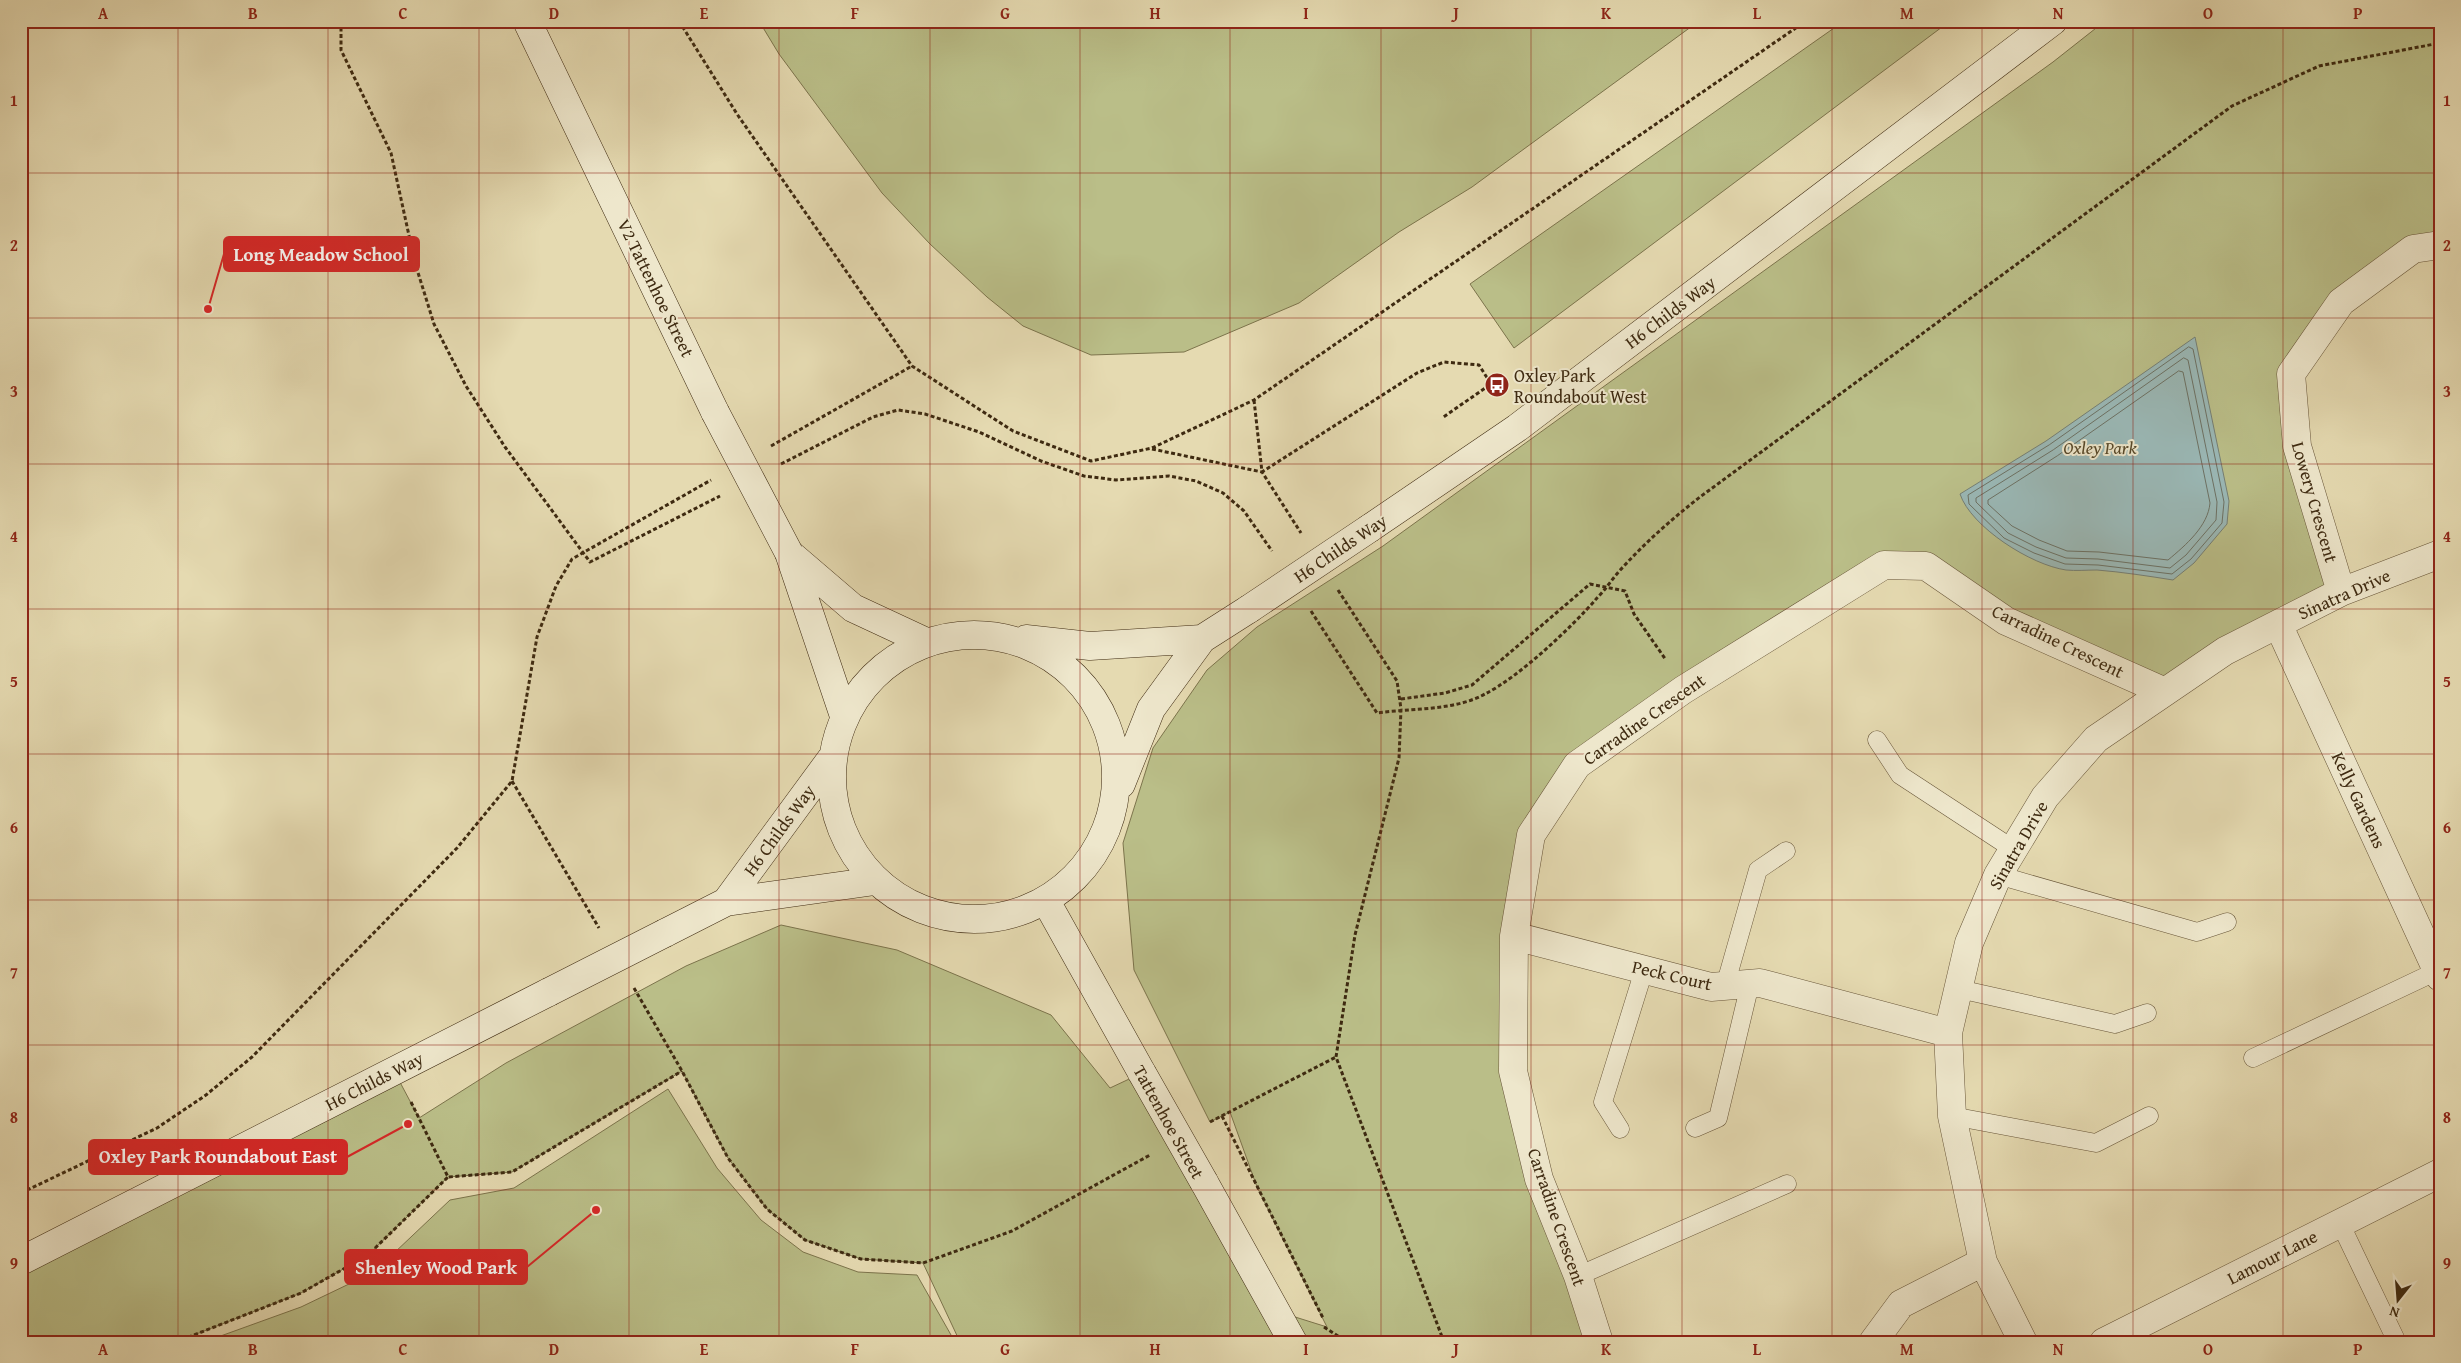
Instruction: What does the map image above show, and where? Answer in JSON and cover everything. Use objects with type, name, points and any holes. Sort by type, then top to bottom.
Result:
[{"type":"street","name":"V2 Tattenhoe Street","points":[[527,21],[715,412],[789,553],[844,716]]},
{"type":"street","name":"H6 Childs Way","points":[[1116,797],[1150,708],[1202,639],[1517,428],[2053,21]]},
{"type":"street","name":"Lowery Crescent","points":[[2341,592],[2297,446],[2291,374],[2341,302],[2413,249],[2440,245]]},
{"type":"street","name":"V2 Tattenhoe Street","points":[[789,553],[853,608],[926,642]]},
{"type":"street","name":"Sinatra Drive","points":[[2023,1342],[1983,1262],[1952,1116],[1948,1033],[1969,943],[1998,875],[2045,797],[2096,739],[2163,691],[2225,651],[2341,592],[2440,554]]},
{"type":"street","name":"Carradine Crescent","points":[[1599,1342],[1578,1276],[1539,1179],[1513,1071],[1514,936],[1531,836],[1577,765],[1683,690],[1884,565],[1926,566],[2006,620],[2163,691]]},
{"type":"street","name":"Kelly Gardens","points":[[2278,624],[2437,967]]},
{"type":"street","points":[[959,635],[993,636],[1036,648],[1073,674],[1100,710],[1115,752],[1116,797],[1104,838],[1085,867],[1080,874],[1046,901],[1003,918],[957,920],[913,907],[875,881],[848,845],[832,804],[832,759],[844,716],[864,684],[892,659],[926,642],[959,635]]},
{"type":"street","name":"H6 Childs Way","points":[[993,636],[1090,646],[1202,639]]},
{"type":"street","name":"H6 Childs Way","points":[[726,902],[832,759]]},
{"type":"street","name":"H6 Childs Way","points":[[21,1261],[726,902],[875,881]]},
{"type":"street","name":"Tattenhoe Street","points":[[1046,901],[1293,1342]]},
{"type":"street","name":"Peck Court","points":[[1514,936],[1711,987],[1760,983],[1948,1033]]},
{"type":"street","name":"Lamour Lane","points":[[2104,1342],[2440,1173]]},
{"type":"street","points":[[1873,1342],[1901,1304],[1983,1262]]},
{"type":"lane","points":[[1876,740],[1900,775],[2013,849]]},
{"type":"lane","points":[[1695,1128],[1718,1118],[1758,870],[1786,851]]},
{"type":"lane","points":[[1998,875],[2197,932],[2227,922]]},
{"type":"lane","points":[[2253,1058],[2437,967]]},
{"type":"lane","points":[[1620,1129],[1603,1102],[1644,970]]},
{"type":"lane","points":[[1959,989],[2114,1024],[2147,1012]]},
{"type":"lane","points":[[1952,1116],[2096,1143],[2149,1116]]},
{"type":"lane","points":[[1578,1276],[1787,1184]]},
{"type":"lane","points":[[2340,1223],[2397,1342]]},
{"type":"path","points":[[341,21],[341,50],[391,153],[415,263],[434,324],[466,386],[505,447],[582,552]]},
{"type":"path","points":[[679,21],[737,114],[912,366],[1013,431],[1091,461],[1152,448],[1254,400],[1806,21]]},
{"type":"path","points":[[1152,448],[1262,472],[1417,373],[1444,362],[1479,364],[1491,384],[1442,418]]},
{"type":"path","points":[[765,449],[912,366]]},
{"type":"path","points":[[1254,400],[1262,472],[1303,536]]},
{"type":"path","points":[[21,1192],[157,1128],[206,1095],[244,1063],[457,848],[512,781],[538,637],[556,586],[572,559],[712,479]]},
{"type":"path","points":[[1401,699],[1445,693],[1472,685],[1590,584],[1625,591],[1634,614],[1683,690]]},
{"type":"path","points":[[1337,589],[1397,681],[1401,699],[1399,758],[1355,935],[1336,1057],[1444,1342]]},
{"type":"path","points":[[512,781],[602,934]]},
{"type":"path","points":[[632,985],[682,1071],[728,1158],[766,1210],[805,1240],[861,1259],[923,1263],[1003,1234],[1152,1154]]},
{"type":"path","points":[[1205,1125],[1336,1057]]},
{"type":"path","points":[[394,1071],[448,1177]]},
{"type":"path","points":[[176,1342],[301,1293],[368,1255],[448,1177],[512,1172],[682,1071]]},
{"type":"path","points":[[1222,1116],[1328,1328]]},
{"type":"green space","points":[[759,21],[1699,21],[1472,187],[1399,232],[1299,303],[1184,352],[1091,355],[1023,326],[987,297],[930,244],[882,193],[779,54]]},
{"type":"green space","points":[[1844,21],[1950,21],[1514,348],[1470,284]]},
{"type":"green space","name":"Oxley Park","points":[[2105,21],[2440,21],[2440,245],[2341,302],[2291,374],[2341,592],[2163,691],[1926,566],[1884,565],[1577,765],[1531,835],[1513,1071],[1599,1342],[960,1342],[923,1263],[861,1259],[805,1240],[767,1209],[728,1158],[682,1071],[512,1172],[448,1177],[368,1255],[301,1293],[176,1342],[21,1342],[21,1261],[394,1071],[419,1118],[506,1063],[686,966],[781,925],[897,950],[1051,1015],[1110,1088],[1142,1073],[1276,1311],[1327,1327],[1257,1187],[1230,1112],[1210,1122],[1134,970],[1123,843],[1153,748],[1207,670],[1257,627],[1383,546],[2053,62]]},
{"type":"green space","points":[[668,1089],[717,1168],[761,1220],[803,1252],[858,1272],[917,1275],[955,1342],[204,1342],[301,1307],[374,1272],[450,1200],[514,1188]]},
{"type":"water","points":[[2195,337],[2229,501],[2227,524],[2194,563],[2173,580],[2116,572],[2066,570],[2052,567],[2036,561],[2004,542],[1989,531],[1966,507],[1960,494],[2046,441]]},
{"type":"place","name":"Long Meadow School","points":[[208,309]]},
{"type":"place","name":"Oxley Park Roundabout West","points":[[1497,385]]},
{"type":"place","name":"Oxley Park Roundabout East","points":[[408,1124]]},
{"type":"place","name":"Shenley Wood Park","points":[[596,1210]]}]
